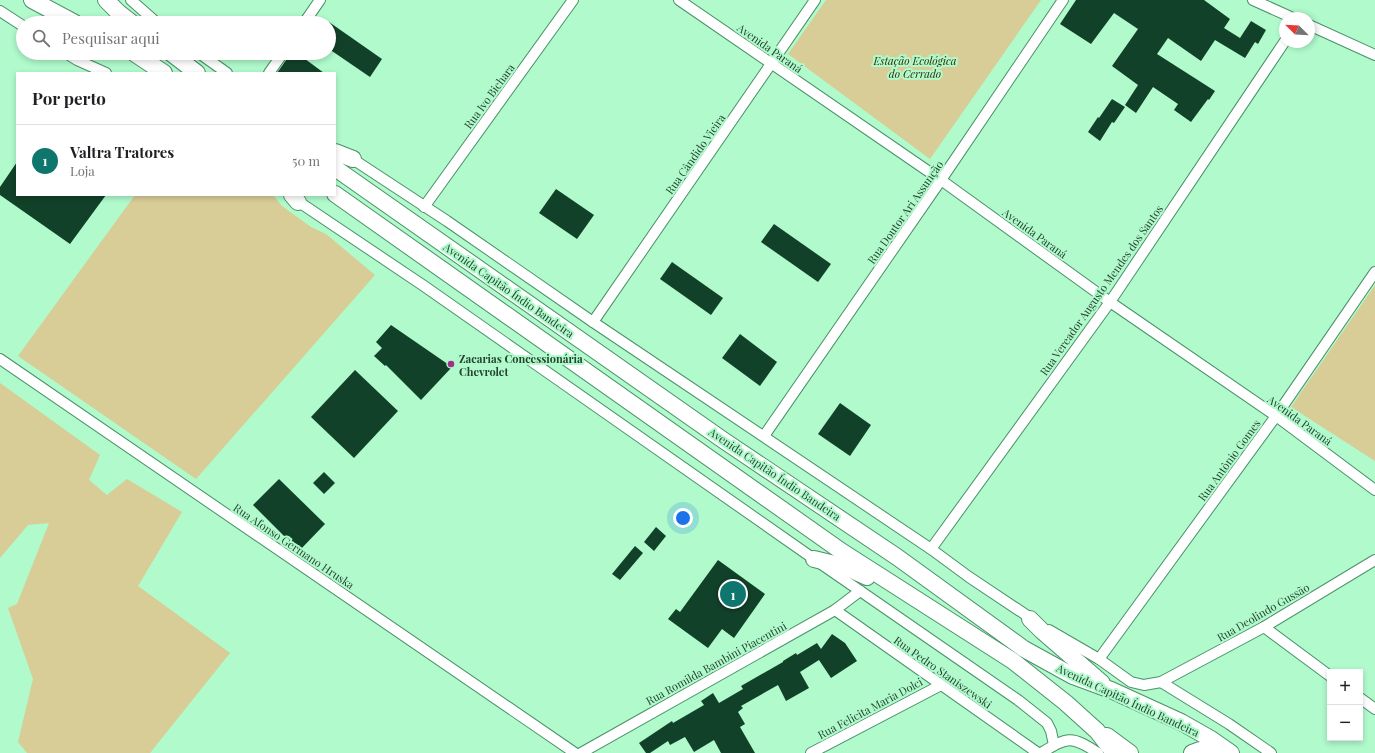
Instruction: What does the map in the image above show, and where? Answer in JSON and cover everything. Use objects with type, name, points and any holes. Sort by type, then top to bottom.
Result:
[{"type":"main road","points":[[32,0],[62,16]]},
{"type":"main road","points":[[106,0],[123,16]]},
{"type":"main road","points":[[144,60],[162,72]]},
{"type":"main road","points":[[180,60],[196,72]]},
{"type":"main road","points":[[336,152],[353,159]]},
{"type":"main road","name":"Avenida Capitão Índio Bandeira","points":[[336,169],[723,440],[898,557],[1024,649],[1072,676],[1111,690],[1181,722],[1211,739],[1231,753]]},
{"type":"main road","name":"Avenida Capitão Índio Bandeira","points":[[336,195],[842,551],[1013,661],[1066,703],[1097,731]]},
{"type":"main road","points":[[814,559],[843,566],[924,604]]},
{"type":"main road","points":[[1030,619],[1111,690]]},
{"type":"main road","points":[[1097,731],[1114,753]]},
{"type":"main road","points":[[1097,731],[1110,738],[1130,753]]},
{"type":"main road","points":[[1192,753],[1200,750],[1231,753]]},
{"type":"street","points":[[131,0],[149,16]]},
{"type":"street","points":[[309,16],[320,0]]},
{"type":"street","name":"Rua Ivo Bichara","points":[[424,207],[573,0]]},
{"type":"street","name":"Avenida Paraná","points":[[679,0],[941,180],[1110,302],[1276,416],[1375,490]]},
{"type":"street","name":"Rua Cândido Vieira","points":[[593,322],[816,0]]},
{"type":"street","name":"Rua Doutor Ari Assunção","points":[[764,436],[1063,0]]},
{"type":"street","points":[[1253,0],[1280,12]]},
{"type":"street","points":[[0,12],[16,22]]},
{"type":"street","points":[[1315,28],[1375,55]]},
{"type":"street","name":"Rua Vereador Augusto Mendes dos Santos","points":[[931,549],[1110,302],[1280,48]]},
{"type":"street","points":[[77,60],[104,72]]},
{"type":"street","points":[[209,60],[226,72]]},
{"type":"street","points":[[270,72],[278,60]]},
{"type":"street","points":[[336,148],[424,207],[448,221],[593,322],[931,549],[1030,619],[1099,659],[1131,682],[1144,685],[1161,682],[1229,724],[1271,753]]},
{"type":"street","points":[[293,197],[424,286],[814,559],[1023,703],[1047,723],[1051,731],[1054,745]]},
{"type":"street","name":"Rua Antônio Gomes","points":[[1099,659],[1276,416],[1375,272]]},
{"type":"street","name":"Rua Afonso Germano Hruska","points":[[0,359],[575,753]]},
{"type":"street","name":"Rua Deolindo Gussão","points":[[1161,682],[1264,628],[1375,560]]},
{"type":"street","name":"Rua Romilda Bambini Piacentini","points":[[581,753],[835,610],[860,591]]},
{"type":"street","name":"Rua Pedro Staniszewski","points":[[835,610],[1038,753]]},
{"type":"street","points":[[1264,628],[1327,674]]},
{"type":"street","name":"Rua Felicita Maria Dolci","points":[[811,753],[941,685]]},
{"type":"street","points":[[1363,700],[1375,709]]},
{"type":"street","points":[[1041,753],[1064,740],[1074,740],[1083,743],[1098,753]]},
{"type":"green space","name":"Estação Ecológica do Cerrado","points":[[826,0],[1041,0],[930,159],[788,54]]},
{"type":"green space","points":[[134,196],[274,196],[282,206],[311,227],[326,234],[375,275],[196,479],[18,356]]},
{"type":"green space","points":[[1375,285],[1375,461],[1291,407]]},
{"type":"green space","points":[[0,383],[100,455],[89,480],[107,495],[127,479],[182,512],[138,586],[230,653],[150,753],[27,753],[18,742],[33,679],[8,608],[17,604],[49,523],[28,525],[0,558]]},
{"type":"building","points":[[1076,0],[1204,0],[1230,19],[1224,28],[1240,38],[1251,21],[1266,30],[1258,44],[1255,42],[1245,58],[1215,40],[1201,61],[1168,38],[1157,54],[1215,91],[1191,122],[1174,110],[1178,104],[1153,87],[1136,113],[1125,105],[1138,85],[1112,66],[1138,29],[1114,13],[1091,44],[1060,24]]},
{"type":"building","points":[[336,27],[382,59],[370,77],[336,54]]},
{"type":"building","points":[[286,60],[306,60],[323,72],[278,72]]},
{"type":"building","points":[[1112,99],[1125,107],[1114,123],[1112,122],[1100,141],[1088,132]]},
{"type":"building","points":[[16,163],[16,196],[105,196],[70,244],[0,195],[0,187]]},
{"type":"building","points":[[556,189],[594,215],[577,239],[539,213]]},
{"type":"building","points":[[774,224],[831,264],[818,282],[761,242]]},
{"type":"building","points":[[672,262],[723,298],[711,315],[660,279]]},
{"type":"building","points":[[391,325],[452,367],[421,400],[386,365],[385,366],[374,356],[382,348],[376,342]]},
{"type":"building","points":[[740,334],[777,362],[760,386],[722,358]]},
{"type":"building","points":[[355,370],[398,411],[354,458],[311,417]]},
{"type":"building","points":[[840,403],[871,425],[850,456],[818,434]]},
{"type":"building","points":[[324,472],[335,483],[324,494],[313,483]]},
{"type":"building","points":[[279,479],[325,524],[299,551],[253,505]]},
{"type":"building","points":[[656,527],[666,536],[654,551],[644,542]]},
{"type":"building","points":[[635,546],[643,553],[620,580],[612,574]]},
{"type":"building","points":[[718,560],[765,594],[734,638],[722,629],[708,648],[668,619],[676,609],[680,612]]},
{"type":"building","points":[[832,634],[845,643],[857,661],[831,678],[819,660],[800,672],[809,688],[786,701],[778,685],[741,706],[743,708],[738,712],[745,724],[740,727],[755,753],[721,753],[714,740],[694,752],[685,737],[670,745],[668,741],[650,753],[646,753],[639,743],[672,721],[673,723],[704,705],[701,701],[713,693],[719,703],[743,689],[741,686],[796,653],[797,655],[817,643],[821,649]]},
{"type":"place","name":"Zacarias Concessionária Chevrolet","points":[[451,364]]},
{"type":"place","name":"Valtra Tratores","points":[[733,594]]}]
